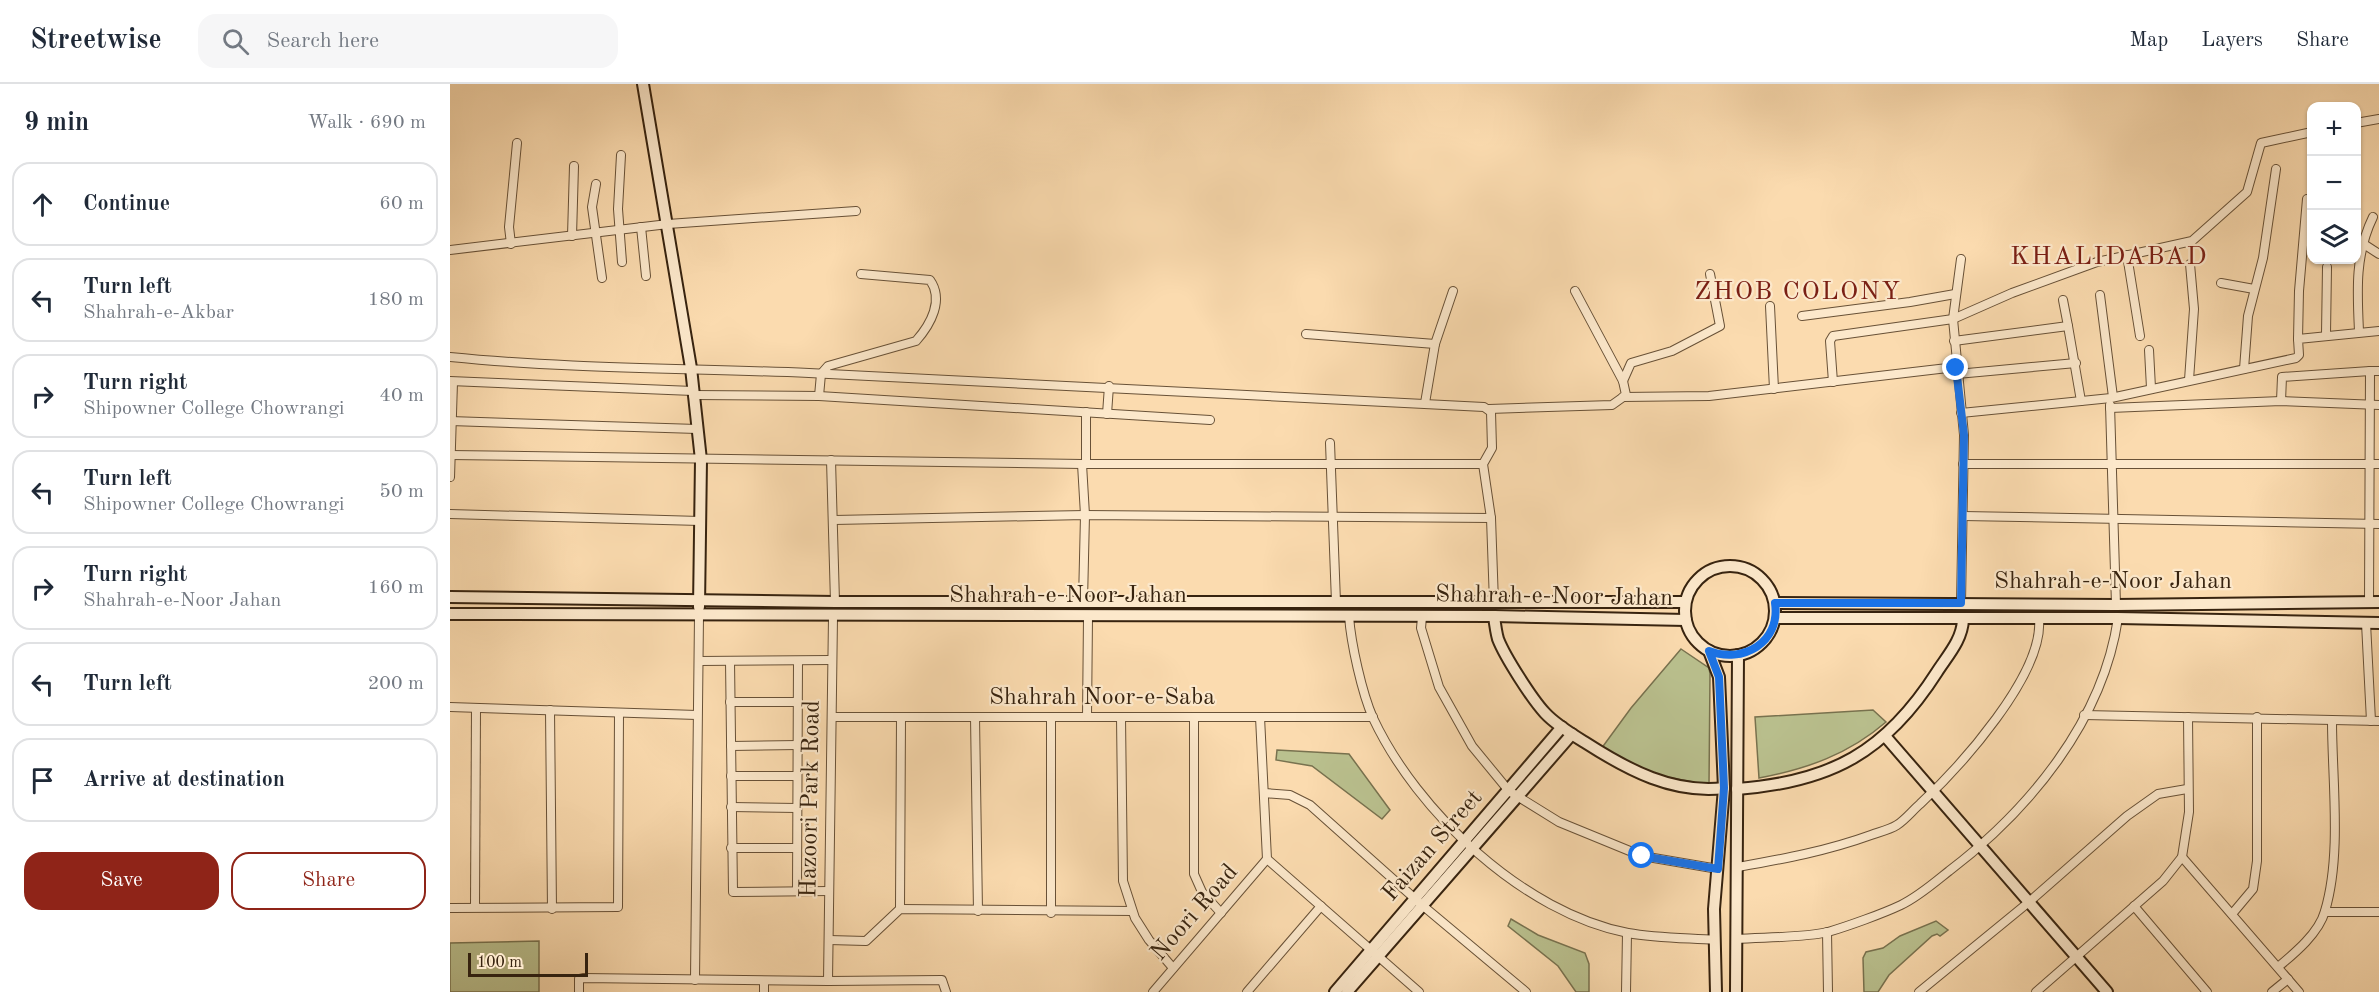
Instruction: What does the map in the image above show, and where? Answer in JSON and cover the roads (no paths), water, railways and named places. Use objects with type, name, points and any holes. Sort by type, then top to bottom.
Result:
[{"type":"main road","points":[[644,84],[691,368],[701,460],[699,616]]},
{"type":"main road","points":[[1732,565],[1744,568],[1765,581],[1775,603],[1776,618],[1768,637],[1753,651],[1738,655],[1720,655],[1709,651],[1697,641],[1686,620],[1685,602],[1691,587],[1704,574],[1732,565]]},
{"type":"main road","name":"Shahrah-e-Noor Jahan","points":[[450,597],[835,602],[1685,602]]},
{"type":"main road","points":[[949,601],[949,617]]},
{"type":"main road","points":[[1306,602],[1307,618]]},
{"type":"main road","name":"Shahrah-e-Noor Jahan","points":[[1775,603],[2116,605],[2374,602]]},
{"type":"main road","name":"Shahrah-e-Noor Jahan","points":[[450,614],[1307,618],[1494,616],[1686,620]]},
{"type":"main road","points":[[1494,616],[1498,639],[1512,663],[1546,714],[1562,727],[1622,766],[1665,783],[1712,789],[1724,788]]},
{"type":"main road","name":"Shahrah-e-Noor Jahan","points":[[1776,618],[1963,620],[2118,618],[2379,623]]},
{"type":"main road","points":[[1737,789],[1768,786],[1810,777],[1845,764],[1885,736],[1920,699],[1962,634],[1963,620]]},
{"type":"main road","points":[[1709,651],[1719,677],[1724,788],[1714,940],[1716,992]]},
{"type":"main road","points":[[1736,992],[1738,655]]},
{"type":"main road","name":"Faizan Street","points":[[1335,992],[1374,953],[1469,846],[1513,793],[1562,727]]},
{"type":"main road","name":"Faizan Street","points":[[1513,793],[1572,734]]},
{"type":"main road","points":[[1885,736],[2107,992]]},
{"type":"main road","name":"Faizan Street","points":[[1347,992],[1374,953]]},
{"type":"street","points":[[2361,122],[2379,119]]},
{"type":"street","points":[[1833,382],[1830,341],[1833,336],[1953,319],[2012,293],[2097,262],[2197,238],[2247,192],[2261,143],[2307,133]]},
{"type":"street","points":[[511,244],[509,227],[517,143]]},
{"type":"street","points":[[621,155],[618,209],[622,262]]},
{"type":"street","points":[[572,236],[574,166]]},
{"type":"street","points":[[2244,369],[2248,316],[2263,258],[2276,169]]},
{"type":"street","points":[[596,183],[592,207],[602,278]]},
{"type":"street","points":[[450,250],[668,224],[856,211]]},
{"type":"street","points":[[2361,238],[2373,217]]},
{"type":"street","points":[[641,227],[646,276]]},
{"type":"street","points":[[1961,413],[2112,398],[2298,357],[2299,291],[2307,229]]},
{"type":"street","points":[[2361,242],[2379,254]]},
{"type":"street","points":[[2127,255],[2140,336]]},
{"type":"street","points":[[1961,259],[1953,319],[1956,371],[1964,435],[1961,603]]},
{"type":"street","points":[[2189,380],[2194,309],[2190,264]]},
{"type":"street","points":[[2357,264],[2359,331]]},
{"type":"street","points":[[2326,334],[2327,267]]},
{"type":"street","points":[[819,396],[821,374],[833,364],[916,341],[931,320],[937,295],[930,280],[861,274]]},
{"type":"street","points":[[1623,381],[1631,363],[1672,351],[1720,327],[1710,274]]},
{"type":"street","points":[[2221,283],[2254,288]]},
{"type":"street","points":[[1425,403],[1435,344],[1453,291]]},
{"type":"street","points":[[450,357],[525,364],[691,368],[1109,386],[1425,403],[1489,409],[1612,405],[1627,391],[1575,291]]},
{"type":"street","points":[[1802,316],[1910,303],[1955,294]]},
{"type":"street","points":[[2100,295],[2112,398],[2109,408],[2116,605]]},
{"type":"street","points":[[2063,300],[2081,401]]},
{"type":"street","points":[[1770,306],[1774,389]]},
{"type":"street","points":[[1954,341],[2068,326]]},
{"type":"street","points":[[2298,339],[2326,334],[2379,331]]},
{"type":"street","points":[[1306,334],[1385,338],[1435,344]]},
{"type":"street","points":[[2149,350],[2151,388]]},
{"type":"street","points":[[2281,361],[2282,401]]},
{"type":"street","points":[[1623,397],[1709,396],[1833,382],[2076,363]]},
{"type":"street","points":[[2282,377],[2375,371],[2370,405],[2375,464],[2369,524],[2374,602]]},
{"type":"street","points":[[450,477],[451,381],[693,393],[819,396],[1210,420]]},
{"type":"street","points":[[1107,414],[1109,386]]},
{"type":"street","points":[[2109,408],[2282,401],[2379,405]]},
{"type":"street","points":[[1489,409],[1492,448],[1483,464],[1491,518],[1494,603]]},
{"type":"street","points":[[1083,601],[1086,412]]},
{"type":"street","points":[[451,421],[697,429]]},
{"type":"street","points":[[1330,443],[1336,602]]},
{"type":"street","points":[[451,455],[1084,464],[1483,464]]},
{"type":"street","points":[[831,459],[835,602]]},
{"type":"street","points":[[1963,464],[2375,464]]},
{"type":"street","points":[[450,514],[700,520]]},
{"type":"street","points":[[834,520],[1085,515],[1334,515],[1491,518]]},
{"type":"street","points":[[1962,516],[2379,524]]},
{"type":"street","points":[[695,980],[699,616]]},
{"type":"street","name":"Hazoori Park Road","points":[[828,981],[833,616]]},
{"type":"street","points":[[1349,616],[1351,637],[1373,717],[1405,773],[1469,846],[1524,887],[1576,915],[1627,933],[1714,940]]},
{"type":"street","points":[[1422,616],[1421,628],[1439,687],[1472,746],[1513,793],[1559,822],[1642,856],[1718,869]]},
{"type":"street","points":[[1087,717],[1088,617]]},
{"type":"street","points":[[1736,939],[1827,932],[1901,905],[1981,847],[2028,800],[2072,738],[2108,657],[2118,618]]},
{"type":"street","points":[[1738,867],[1834,849],[1897,825],[1933,792],[1971,751],[2014,692],[2040,631],[2039,619]]},
{"type":"street","points":[[2084,715],[2375,721],[2366,623]]},
{"type":"street","points":[[699,661],[831,660]]},
{"type":"street","points":[[730,661],[731,848],[734,892],[829,891]]},
{"type":"street","points":[[797,890],[798,661]]},
{"type":"street","points":[[730,702],[798,702]]},
{"type":"street","points":[[450,707],[697,715]]},
{"type":"street","points":[[475,907],[476,708]]},
{"type":"street","points":[[550,710],[552,909]]},
{"type":"street","points":[[450,908],[612,909],[618,907],[620,902],[619,713]]},
{"type":"street","name":"Shahrah Noor-e-Saba","points":[[832,717],[1373,717]]},
{"type":"street","points":[[975,717],[978,911]]},
{"type":"street","points":[[1051,717],[1051,912]]},
{"type":"street","points":[[1121,717],[1123,881],[1132,911],[1149,940],[1173,969]]},
{"type":"street","points":[[1194,717],[1194,874],[1202,892],[1221,913]]},
{"type":"street","points":[[1260,717],[1266,859],[1419,992]]},
{"type":"street","points":[[2036,992],[2163,881],[2182,857],[2189,812],[2188,717]]},
{"type":"street","points":[[2232,914],[2253,889],[2257,861],[2257,717]]},
{"type":"street","points":[[900,909],[901,718]]},
{"type":"street","points":[[2278,967],[2312,934],[2325,912],[2334,852],[2332,721]]},
{"type":"street","points":[[730,746],[798,746]]},
{"type":"street","points":[[731,776],[797,776]]},
{"type":"street","points":[[1919,992],[2029,902],[2127,816],[2158,794],[2187,789]]},
{"type":"street","points":[[1264,793],[1290,795],[1310,805],[1419,902],[1526,992]]},
{"type":"street","points":[[731,807],[797,808]]},
{"type":"street","points":[[731,848],[797,848]]},
{"type":"street","points":[[2182,857],[2299,992]]},
{"type":"street","name":"Noori Road","points":[[1153,992],[1266,859]]},
{"type":"street","points":[[1247,992],[1321,906]]},
{"type":"street","points":[[2134,906],[2207,992]]},
{"type":"street","points":[[829,940],[866,941],[900,909],[1132,911]]},
{"type":"street","points":[[2325,912],[2379,912]]},
{"type":"street","points":[[1827,932],[1828,992]]},
{"type":"street","points":[[1626,992],[1627,933]]},
{"type":"street","points":[[579,992],[579,979],[583,978],[764,981],[942,980],[946,992]]},
{"type":"street","points":[[2272,992],[2288,979]]},
{"type":"street","points":[[764,981],[764,992]]},
{"type":"district","name":"KHALIDABAD","points":[[2109,257]]},
{"type":"district","name":"ZHOB COLONY","points":[[1798,292]]}]
